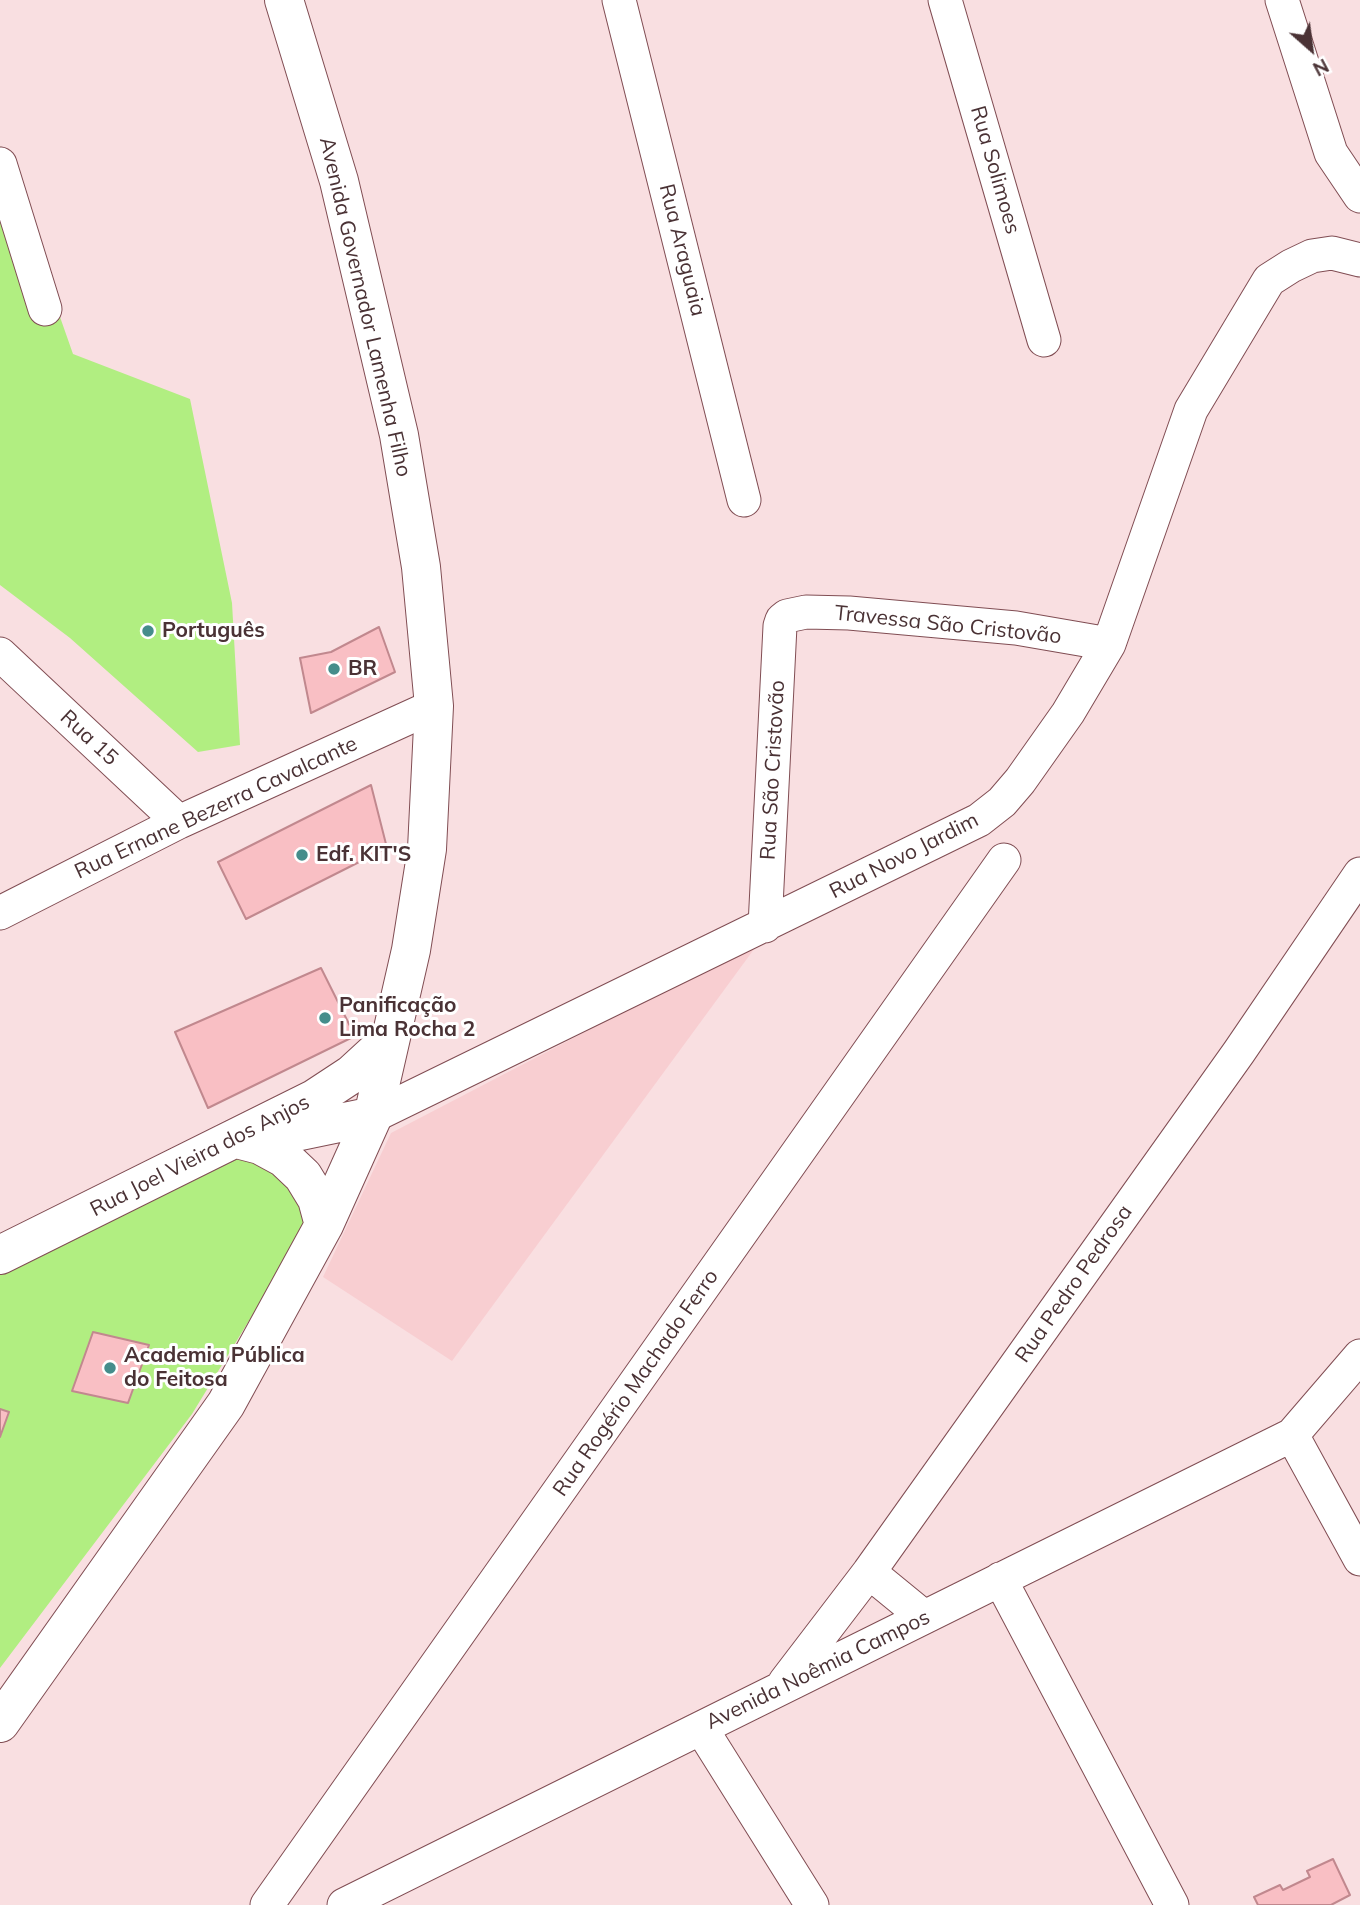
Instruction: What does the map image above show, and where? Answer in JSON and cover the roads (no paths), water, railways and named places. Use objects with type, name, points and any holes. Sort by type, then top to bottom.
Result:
[{"type":"street","name":"Avenida Governador Lamenha Filho","points":[[0,1724],[226,1404],[324,1225],[373,1116],[411,950],[428,849],[434,706],[421,567],[400,435],[339,181],[284,0]]},
{"type":"street","name":"Rua Araguaia","points":[[619,0],[744,500]]},
{"type":"street","name":"Rua Solimoes","points":[[946,0],[1044,340]]},
{"type":"street","points":[[1282,0],[1331,153],[1360,196]]},
{"type":"street","points":[[0,164],[45,309]]},
{"type":"street","name":"Rua Novo Jardim","points":[[373,1116],[979,820],[1002,802],[1068,713],[1109,644],[1191,410],[1269,280],[1291,265],[1312,256],[1332,253],[1360,260]]},
{"type":"street","name":"Travessa São Cristovão","points":[[787,616],[806,612],[849,613],[1016,628],[1109,644]]},
{"type":"street","name":"Rua São Cristovão","points":[[765,926],[780,626],[787,616]]},
{"type":"street","name":"Rua 15","points":[[0,654],[179,822]]},
{"type":"street","name":"Rua Ernane Bezerra Cavalcante","points":[[0,913],[179,822],[434,706]]},
{"type":"street","name":"Rua Rogério Machado Ferro","points":[[267,1905],[1004,860]]},
{"type":"street","name":"Rua Pedro Pedrosa","points":[[779,1689],[869,1572],[1239,1052],[1360,874]]},
{"type":"street","name":"Rua Joel Vieira dos Anjos","points":[[0,1255],[314,1099],[352,1073],[389,1040]]},
{"type":"street","points":[[235,1139],[296,1132],[373,1116]]},
{"type":"street","points":[[235,1139],[260,1145],[284,1158],[303,1177],[317,1199],[324,1225]]},
{"type":"street","points":[[1360,1356],[1292,1435],[1360,1559]]},
{"type":"street","name":"Avenida Noêmia Campos","points":[[344,1905],[390,1895],[701,1728],[1292,1435]]},
{"type":"street","points":[[869,1572],[924,1617]]},
{"type":"street","points":[[1000,1579],[1172,1905]]},
{"type":"street","points":[[701,1728],[812,1905]]},
{"type":"place","name":"Português","points":[[148,631]]},
{"type":"place","name":"BR","points":[[334,669]]},
{"type":"place","name":"Edf. KIT'S","points":[[302,855]]},
{"type":"place","name":"Panificação Lima Rocha 2","points":[[325,1018]]},
{"type":"place","name":"Academia Pública do Feitosa","points":[[110,1368]]}]
